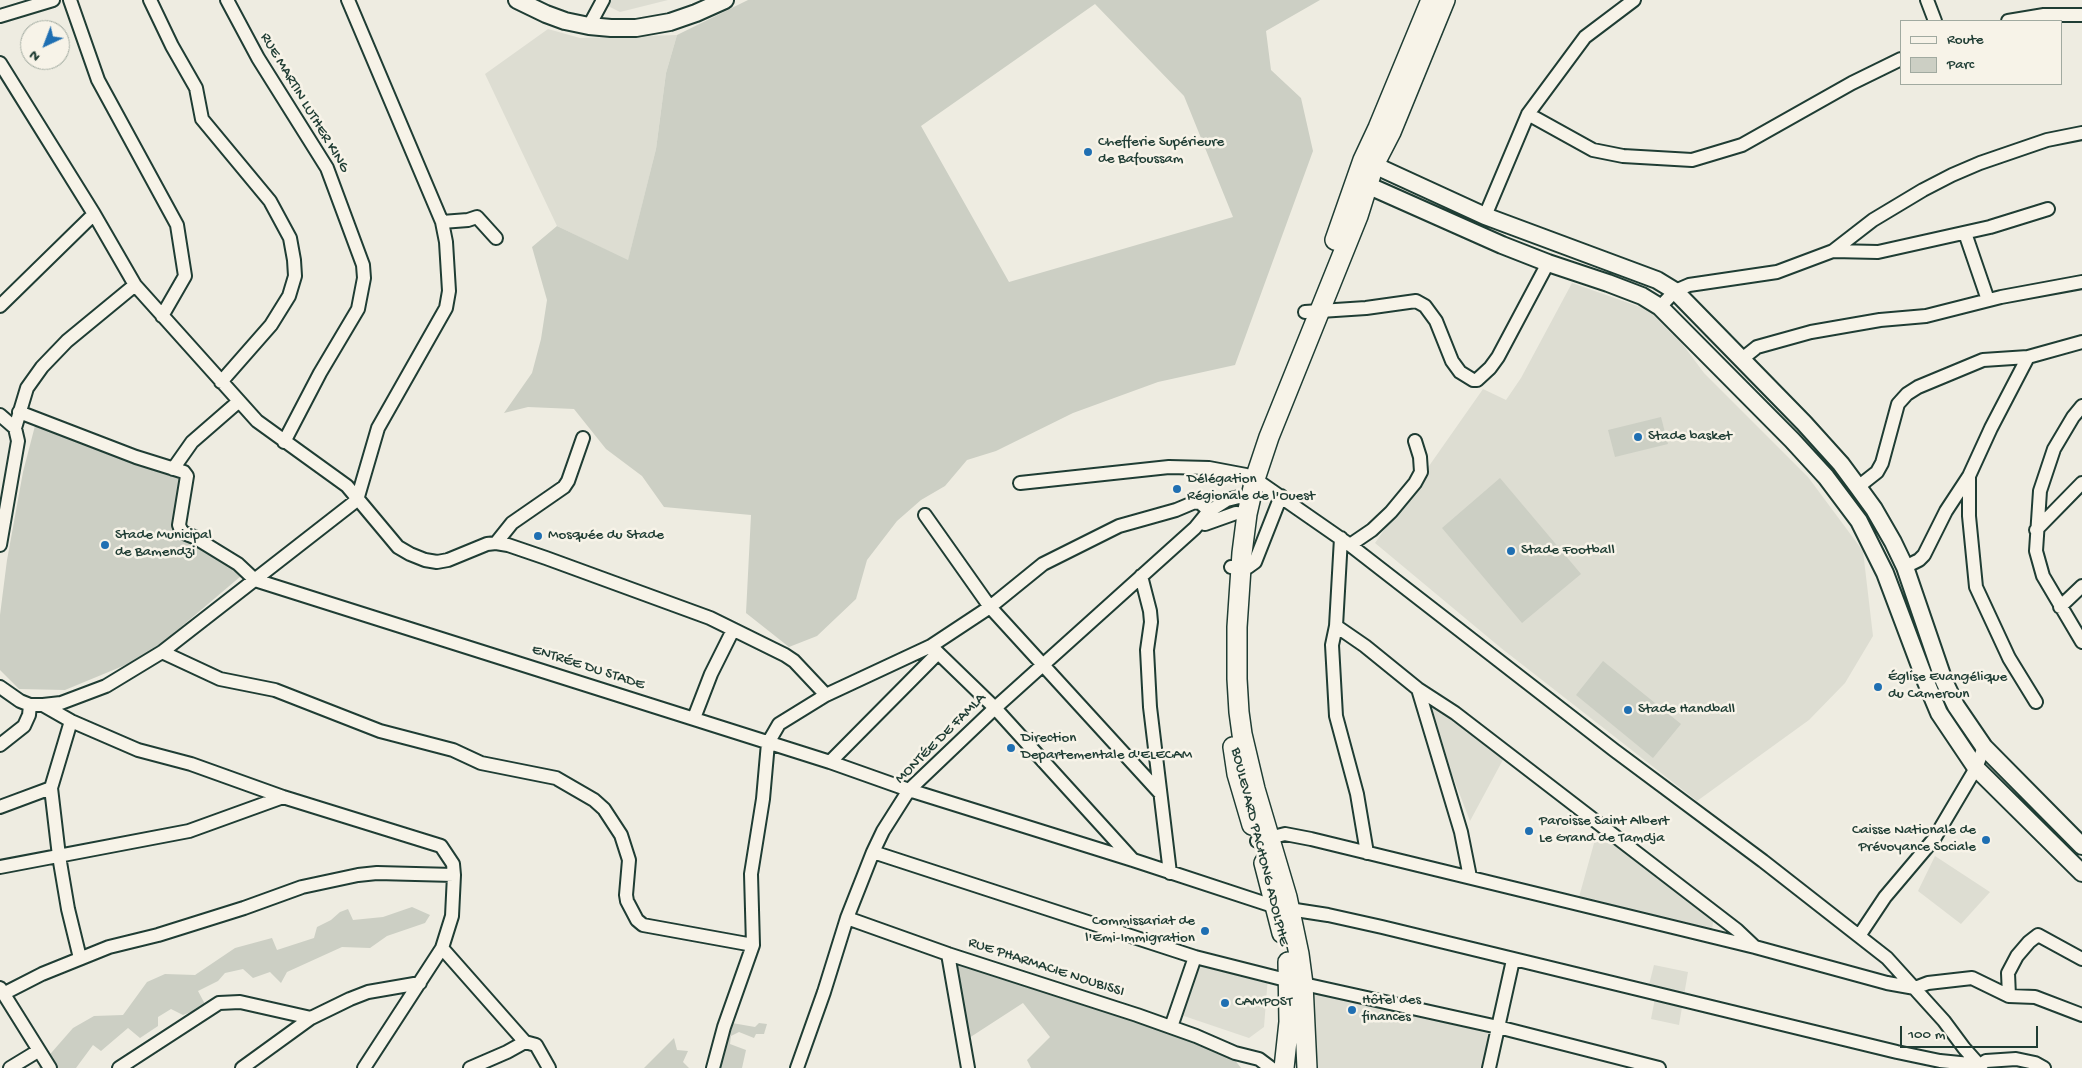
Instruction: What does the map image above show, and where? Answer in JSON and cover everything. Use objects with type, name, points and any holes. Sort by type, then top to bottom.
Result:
[{"type":"highway","points":[[1369,163],[1378,128],[1431,0]]},
{"type":"highway","points":[[1369,163],[1391,132],[1445,0]]},
{"type":"highway","name":"BOULEVARD PACHONG ADOLPHE","points":[[1296,982],[1288,960],[1283,909],[1263,839],[1237,774],[1228,711],[1227,636],[1243,506],[1274,392],[1312,312],[1339,230],[1369,163]]},
{"type":"highway","points":[[1284,1068],[1296,982]]},
{"type":"highway","points":[[1296,982],[1307,1068]]},
{"type":"main road","points":[[517,0],[546,14],[589,26],[611,28],[651,26],[696,13],[725,0]]},
{"type":"main road","points":[[1369,163],[1485,216],[1657,280],[1675,291],[1810,430],[1841,464],[1858,487],[1874,509],[1905,567],[1944,680],[1956,706],[1984,747],[2082,846]]},
{"type":"main road","points":[[1361,183],[1502,245],[1642,296],[1660,306],[1792,440],[1826,477],[1859,521],[1885,573],[1939,713],[1976,768],[2082,873]]},
{"type":"street","points":[[0,16],[53,0]]},
{"type":"street","points":[[70,0],[98,80],[177,224],[185,276],[162,316]]},
{"type":"street","points":[[150,0],[168,38],[196,88],[202,119],[270,201],[290,238],[295,276],[289,296],[272,326],[221,382]]},
{"type":"street","name":"RUE MARTIN LUTHER KING","points":[[227,0],[258,58],[327,168],[363,265],[364,278],[358,309],[320,373],[284,442]]},
{"type":"street","points":[[36,705],[61,703],[106,686],[162,652],[357,500],[378,428],[448,301],[446,242],[442,222],[348,0]]},
{"type":"street","points":[[589,26],[603,0]]},
{"type":"street","points":[[1485,216],[1528,114],[1585,37],[1634,0]]},
{"type":"street","points":[[1927,0],[1935,20]]},
{"type":"street","points":[[2014,20],[2044,15],[2082,15]]},
{"type":"street","points":[[1528,114],[1593,150],[1623,156],[1692,160],[1742,145],[1900,60]]},
{"type":"street","points":[[0,63],[94,214],[135,285],[257,421],[340,481],[398,547],[425,560],[437,562],[448,560],[487,544],[496,543],[508,545],[546,558],[710,618],[790,658],[826,695]]},
{"type":"street","points":[[1660,306],[1675,291],[1688,285],[1777,272],[1833,251],[1873,220],[1952,175],[1980,163],[2047,140],[2082,133]]},
{"type":"street","points":[[1833,251],[1878,252],[1990,228],[2048,209]]},
{"type":"street","points":[[0,306],[94,214]]},
{"type":"street","points":[[442,222],[468,220],[477,217],[496,238]]},
{"type":"street","points":[[1965,233],[1988,300]]},
{"type":"street","points":[[1312,312],[1388,306],[1413,300],[1421,303],[1436,321],[1452,361],[1460,372],[1473,380],[1478,380],[1498,357],[1548,263]]},
{"type":"street","points":[[1742,359],[1757,347],[1811,332],[1880,320],[1926,316],[1988,300],[2082,282]]},
{"type":"street","points":[[0,545],[18,449],[15,428],[27,388],[42,367],[66,341],[135,285]]},
{"type":"street","points":[[1858,487],[1877,472],[1882,464],[1896,409],[1906,394],[1918,387],[1984,360],[2028,357],[2082,342]]},
{"type":"street","points":[[1905,567],[1919,560],[1924,555],[1946,512],[1969,476],[1991,428],[2028,357]]},
{"type":"street","points":[[173,469],[192,442],[238,402]]},
{"type":"street","points":[[2082,406],[2073,417],[2054,449],[2040,490],[2036,530],[2036,551],[2043,576],[2082,642]]},
{"type":"street","points":[[19,412],[184,472],[187,476],[179,526],[184,533],[194,537],[238,564],[255,580]]},
{"type":"street","points":[[0,415],[15,428]]},
{"type":"street","points":[[496,543],[512,523],[564,487],[568,481],[583,438]]},
{"type":"street","points":[[1345,542],[1372,530],[1391,512],[1416,483],[1421,472],[1420,457],[1414,440]]},
{"type":"street","points":[[1020,483],[1160,467],[1209,468],[1251,477],[1345,542],[1887,958],[1944,1021],[1964,1048],[1981,1066]]},
{"type":"street","points":[[1969,476],[1969,516],[1976,587],[2009,658],[2036,702]]},
{"type":"street","points":[[2036,530],[2082,483]]},
{"type":"street","points":[[1236,568],[1248,567],[1254,562],[1280,496]]},
{"type":"street","points":[[830,762],[934,649],[1043,564],[1119,526],[1176,510],[1195,502],[1204,506],[1210,517]]},
{"type":"street","name":"MONTÉE DE FAMLA","points":[[797,1068],[824,992],[847,918],[873,852],[909,790],[995,708],[1195,528],[1210,517],[1223,502],[1243,506]]},
{"type":"street","points":[[925,515],[990,607],[1160,793]]},
{"type":"street","points":[[1345,542],[1336,626],[1332,644],[1336,716],[1357,794],[1368,853]]},
{"type":"street","points":[[1141,576],[1151,617],[1147,650],[1150,707],[1170,873]]},
{"type":"street","name":"ENTRÉE DU STADE","points":[[255,580],[694,718],[909,790],[1283,909],[1355,921],[1940,1061],[1981,1066],[1986,1061],[2016,1059],[2035,1063],[2044,1068]]},
{"type":"street","points":[[2060,607],[2082,586]]},
{"type":"street","points":[[1336,626],[1365,646],[1418,689],[1455,712],[1737,930],[1755,948]]},
{"type":"street","points":[[694,718],[711,674],[733,630]]},
{"type":"street","points":[[713,1068],[724,1027],[753,945],[752,874],[763,799],[768,742],[779,724],[826,695],[934,649]]},
{"type":"street","points":[[934,649],[995,708],[1133,860]]},
{"type":"street","points":[[162,652],[220,679],[275,690],[380,731],[453,750],[481,763],[543,774],[569,784],[594,800],[604,809],[621,835],[629,860],[627,901],[637,920],[643,925],[753,945]]},
{"type":"street","points":[[0,687],[20,700],[36,705],[138,750],[234,778],[283,797],[441,846],[453,864],[454,876],[452,916],[442,948],[364,1068]]},
{"type":"street","points":[[1418,689],[1461,832],[1470,877]]},
{"type":"street","points":[[0,745],[24,726],[36,705]]},
{"type":"street","points":[[71,720],[51,788],[58,856],[80,958]]},
{"type":"street","points":[[1859,936],[1885,897],[1934,839],[1976,768],[1984,747]]},
{"type":"street","points":[[0,808],[51,788]]},
{"type":"street","points":[[0,867],[189,830],[283,797]]},
{"type":"street","points":[[1263,839],[1278,835],[1295,835],[1755,948],[1835,970],[1915,988],[1928,983],[1972,978],[2009,996],[2035,997],[2082,1015]]},
{"type":"street","points":[[873,852],[1195,957],[1296,982],[1498,1027],[1659,1068]]},
{"type":"street","points":[[50,1068],[2,991],[109,947],[158,935],[244,908],[302,887],[358,875],[377,873],[454,876]]},
{"type":"street","name":"RUE PHARMACIE NOUBISSI","points":[[847,918],[948,954],[1171,1027],[1235,1054],[1259,1059],[1271,1068]]},
{"type":"street","points":[[2009,996],[2008,973],[2017,956],[2038,935],[2082,959]]},
{"type":"street","points":[[442,948],[525,1042],[536,1044],[549,1068]]},
{"type":"street","points":[[948,954],[968,1068]]},
{"type":"street","points":[[1171,1027],[1195,957]]},
{"type":"street","points":[[1489,1068],[1513,960]]},
{"type":"street","points":[[242,1068],[311,1018],[368,992],[420,983]]},
{"type":"street","points":[[119,1068],[219,1003],[240,1002],[311,1018]]},
{"type":"street","points":[[470,1068],[525,1042]]},
{"type":"street","points":[[10,1068],[38,1051]]},
{"type":"street","name":"RUE PHARMACIE NOUBISSI","points":[[1235,1054],[1248,1068]]},
{"type":"shaded area","points":[[606,0],[668,0],[620,12],[604,4]]},
{"type":"shaded area","points":[[548,29],[580,38],[677,35],[666,73],[656,149],[628,261],[557,226],[485,74]]},
{"type":"shaded area","points":[[1572,283],[1660,314],[1704,373],[1808,477],[1863,551],[1873,636],[1845,683],[1809,720],[1697,801],[1501,648],[1375,543],[1483,389],[1506,400],[1521,378]]},
{"type":"shaded area","points":[[1438,704],[1505,756],[1470,821],[1428,712]]},
{"type":"shaded area","points":[[1598,829],[1714,917],[1712,929],[1579,897]]},
{"type":"shaded area","points":[[1935,856],[1990,892],[1961,924],[1918,891]]},
{"type":"shaded area","name":"CAMPOST","points":[[1199,956],[1268,976],[1264,1027],[1249,1038],[1181,1015]]},
{"type":"shaded area","points":[[1654,965],[1688,972],[1679,1025],[1651,1019],[1657,988],[1649,985]]},
{"type":"shaded area","name":"Hôtel des finances","points":[[1304,987],[1490,1033],[1483,1068],[1317,1068]]},
{"type":"green space","points":[[748,0],[1320,0],[1266,31],[1271,70],[1301,98],[1313,151],[1235,365],[1158,382],[1073,413],[996,451],[967,460],[945,486],[921,500],[897,521],[867,560],[856,599],[817,636],[789,647],[746,613],[751,515],[664,507],[642,476],[606,449],[574,409],[528,407],[504,413],[532,373],[541,339],[547,300],[532,247],[557,226],[628,260],[656,149],[666,73],[677,35]],"holes":[[[1095,4],[1184,96],[1233,217],[1009,282],[921,126]]]},
{"type":"green space","name":"Stade basket","points":[[1661,417],[1668,444],[1615,457],[1608,430]]},
{"type":"green space","name":"Stade Municipal de Bamendzi","points":[[37,418],[185,475],[176,523],[241,576],[168,638],[135,661],[65,690],[19,689],[0,670],[0,615],[7,560],[23,472]]},
{"type":"green space","name":"Stade Football","points":[[1500,478],[1581,574],[1522,623],[1442,528]]},
{"type":"green space","name":"Stade Handball","points":[[1603,661],[1681,724],[1653,758],[1576,695]]},
{"type":"green space","points":[[412,907],[430,915],[425,923],[387,936],[370,948],[342,947],[287,972],[281,983],[270,972],[253,978],[243,969],[225,973],[218,981],[198,991],[206,1006],[183,1015],[171,1009],[158,1017],[158,1026],[140,1038],[128,1028],[101,1051],[93,1045],[76,1068],[38,1068],[73,1028],[94,1016],[123,1015],[147,982],[165,974],[195,975],[235,948],[272,938],[277,950],[314,938],[317,927],[348,909],[353,920],[383,917]]},
{"type":"green space","points":[[957,960],[1231,1055],[1241,1068],[1031,1068],[1027,1060],[1050,1037],[1023,1003],[969,1038]]},
{"type":"green space","points":[[732,1023],[755,1027],[759,1023],[767,1024],[764,1034],[756,1034],[754,1038],[739,1032],[731,1036],[730,1044],[746,1050],[742,1068],[717,1068],[727,1026]]},
{"type":"green space","points":[[674,1038],[677,1050],[688,1051],[683,1062],[689,1068],[644,1068]]},
{"type":"place","name":"Chefferie Supérieure de Bafoussam","points":[[1088,152]]},
{"type":"place","name":"Stade basket","points":[[1638,437]]},
{"type":"place","name":"Délégation Régionale de l'Ouest","points":[[1177,489]]},
{"type":"place","name":"Mosquée du Stade","points":[[538,536]]},
{"type":"place","name":"Stade Municipal de Bamendzi","points":[[105,545]]},
{"type":"place","name":"Stade Football","points":[[1511,551]]},
{"type":"place","name":"Église Evangélique du Cameroun","points":[[1878,687]]},
{"type":"place","name":"Stade Handball","points":[[1628,710]]},
{"type":"place","name":"Direction Departementale d'ELECAM","points":[[1011,748]]},
{"type":"place","name":"Paroisse Saint Albert Le Grand de Tamdja","points":[[1529,831]]},
{"type":"place","name":"Caisse Nationale de Prévoyance Sociale","points":[[1986,840]]},
{"type":"place","name":"Commissariat de l'Emi-Immigration","points":[[1205,931]]},
{"type":"place","name":"CAMPOST","points":[[1225,1003]]},
{"type":"place","name":"Hôtel des finances","points":[[1352,1010]]}]
